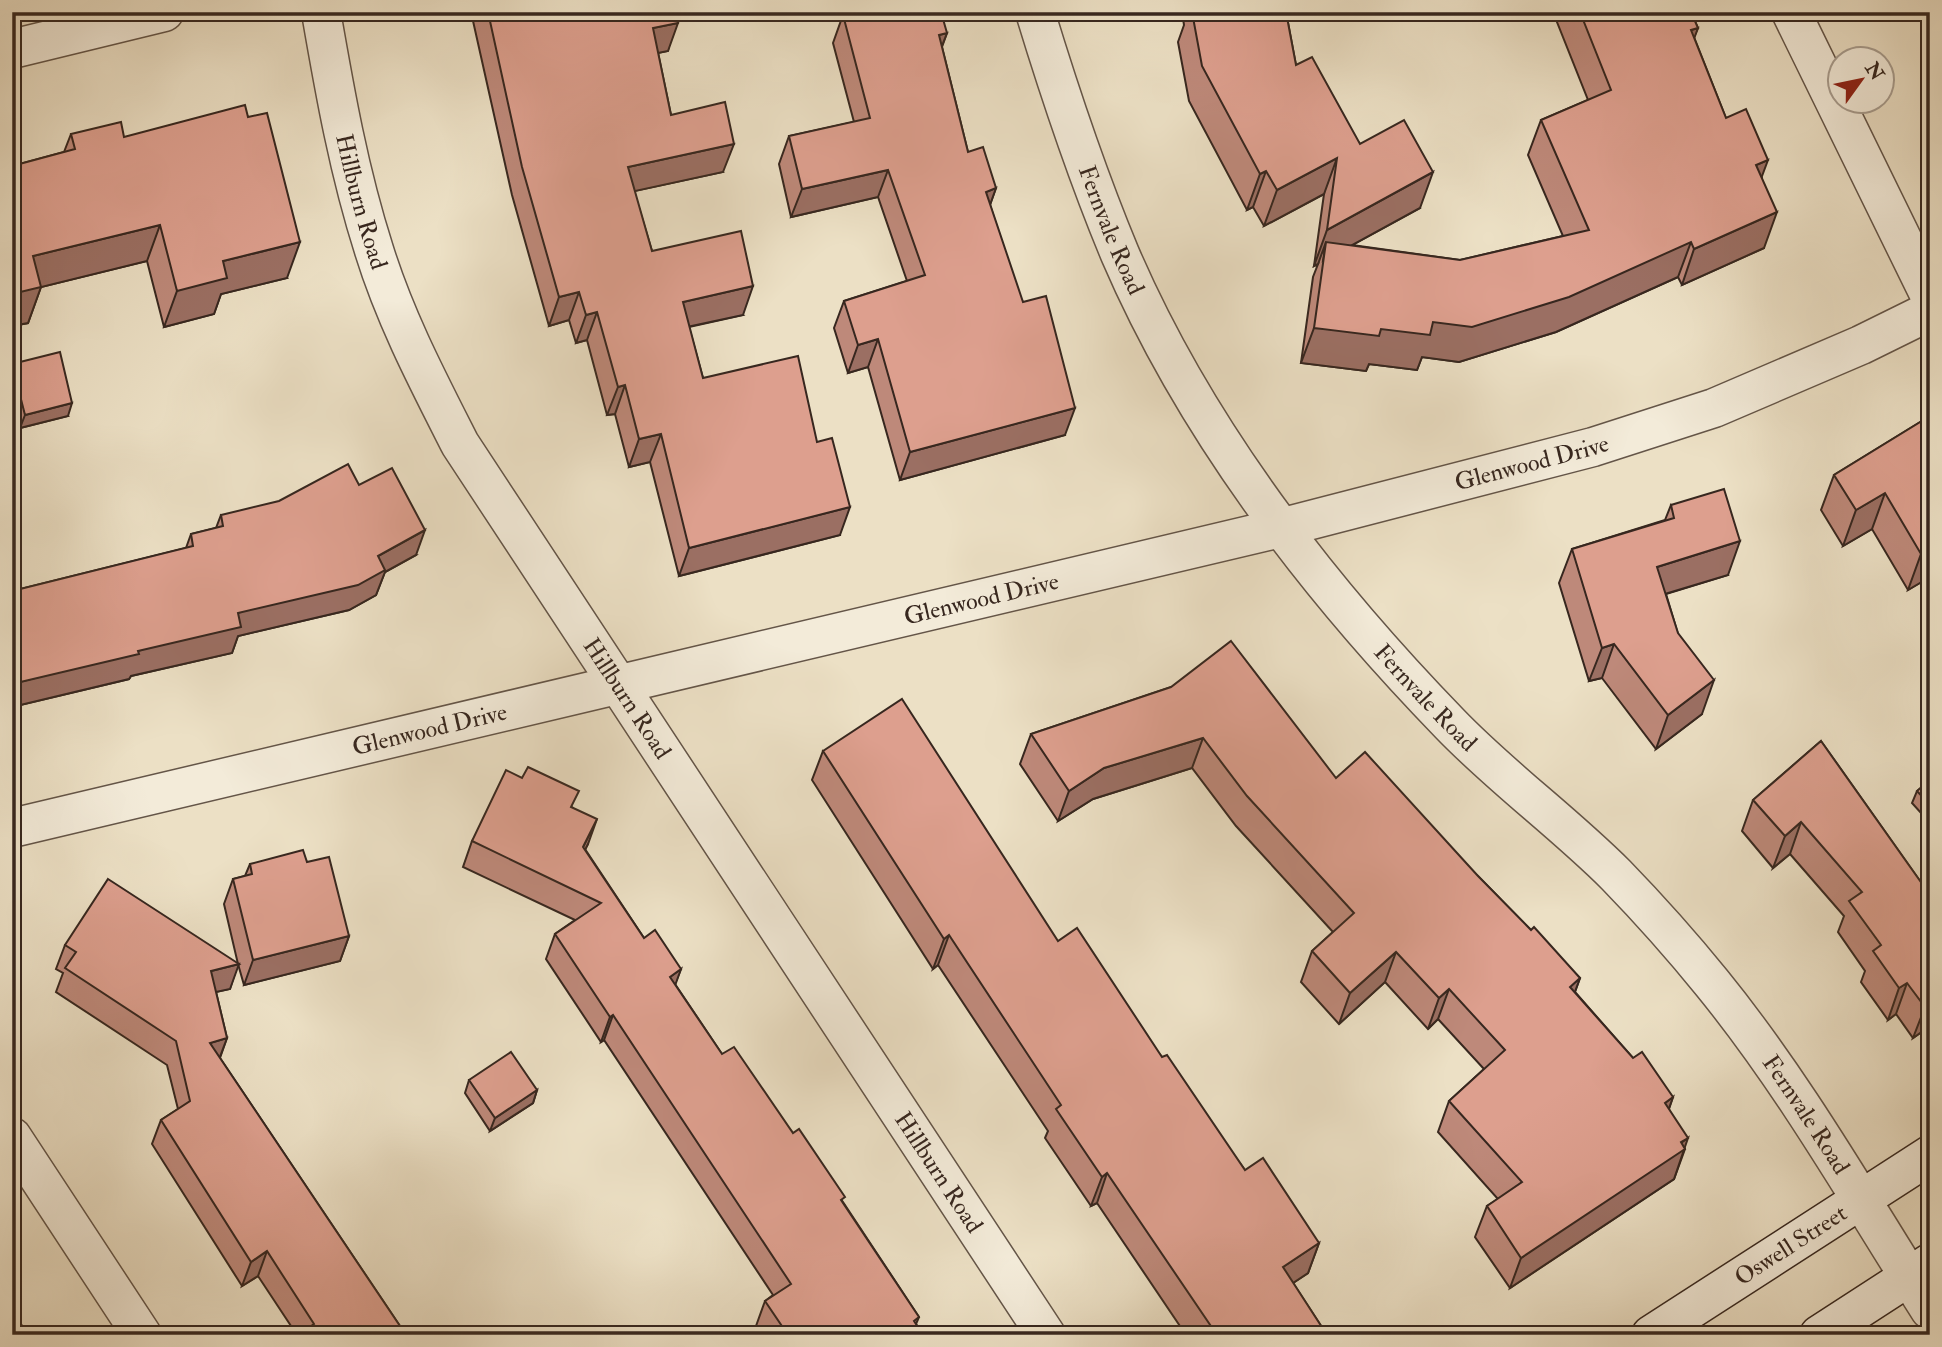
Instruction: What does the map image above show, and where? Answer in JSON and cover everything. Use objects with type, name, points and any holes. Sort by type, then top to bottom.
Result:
[{"type":"street","points":[[12,49],[164,12]]},
{"type":"street","name":"Hillburn Road","points":[[321,12],[346,154],[374,252],[417,359],[460,444],[1046,1335]]},
{"type":"street","name":"Fernvale Road","points":[[1035,12],[1073,135],[1122,258],[1182,376],[1252,489],[1381,651],[1454,728],[1617,876],[1712,983],[1769,1060],[1862,1198],[1919,1270],[1930,1310]]},
{"type":"street","points":[[1791,12],[1930,296]]},
{"type":"street","points":[[1805,12],[1807,36],[1821,75]]},
{"type":"street","name":"Glenwood Drive","points":[[12,828],[1280,527],[1592,447],[1714,408],[1861,345],[1930,311]]},
{"type":"street","points":[[12,1137],[142,1335]]},
{"type":"street","name":"Oswell Street","points":[[1651,1335],[1930,1154]]},
{"type":"street","points":[[1819,1335],[1919,1270]]},
{"type":"building","points":[[488,12],[676,12],[678,23],[653,28],[671,115],[725,102],[734,144],[628,167],[652,251],[741,231],[753,286],[683,302],[703,378],[798,356],[817,442],[832,438],[850,507],[689,548],[661,434],[639,439],[625,385],[618,387],[597,312],[586,315],[579,292],[559,297],[522,167]]},
{"type":"building","points":[[854,12],[941,12],[947,33],[939,35],[968,152],[983,147],[996,188],[986,192],[1023,302],[1046,296],[1075,408],[910,452],[878,339],[858,345],[844,301],[925,275],[888,170],[802,189],[789,136],[870,118],[843,15]]},
{"type":"building","points":[[1192,12],[1286,12],[1296,65],[1312,57],[1360,144],[1404,120],[1433,172],[1327,230],[1337,158],[1277,190],[1266,171],[1260,174],[1202,66]]},
{"type":"building","points":[[1580,12],[1691,12],[1698,28],[1691,30],[1726,118],[1746,109],[1768,160],[1756,165],[1777,212],[1694,249],[1691,242],[1569,297],[1472,327],[1433,322],[1430,335],[1381,329],[1379,336],[1314,328],[1326,242],[1460,260],[1589,230],[1541,120],[1611,90]]},
{"type":"building","points":[[245,105],[248,117],[267,113],[300,242],[223,261],[227,278],[177,291],[160,225],[33,256],[41,287],[12,294],[12,166],[75,149],[71,134],[121,122],[124,137]]},
{"type":"building","points":[[60,352],[72,403],[25,415],[12,364]]},
{"type":"building","points":[[1930,416],[1930,549],[1921,554],[1885,493],[1856,510],[1834,475]]},
{"type":"building","points":[[348,464],[359,485],[392,468],[425,530],[378,556],[385,570],[358,585],[238,613],[241,627],[12,684],[12,591],[193,546],[191,534],[223,526],[221,515],[279,501]]},
{"type":"building","points":[[1724,489],[1740,541],[1657,567],[1678,633],[1714,680],[1668,715],[1614,644],[1602,648],[1572,549],[1674,518],[1671,505]]},
{"type":"building","points":[[1231,641],[1336,778],[1365,752],[1478,876],[1531,930],[1534,927],[1580,978],[1570,987],[1633,1058],[1642,1052],[1673,1097],[1665,1103],[1688,1138],[1681,1142],[1685,1149],[1521,1258],[1487,1206],[1522,1182],[1449,1101],[1505,1050],[1449,989],[1439,998],[1396,952],[1350,993],[1312,951],[1354,913],[1247,796],[1203,738],[1104,768],[1069,791],[1031,734],[1171,687]]},
{"type":"building","points":[[902,699],[1058,941],[1077,928],[1162,1057],[1167,1055],[1245,1170],[1263,1158],[1319,1243],[1283,1267],[1327,1335],[1217,1335],[1107,1173],[1102,1177],[1056,1109],[1061,1105],[949,935],[944,939],[823,751]]},
{"type":"building","points":[[1821,741],[1930,895],[1930,1003],[1925,1007],[1907,983],[1899,988],[1873,951],[1881,945],[1849,901],[1862,892],[1801,822],[1785,836],[1753,800]]},
{"type":"building","points":[[528,767],[579,791],[571,807],[597,819],[583,847],[644,938],[655,930],[681,969],[670,977],[722,1054],[734,1047],[793,1133],[799,1129],[845,1197],[841,1200],[919,1317],[914,1321],[923,1335],[788,1335],[765,1301],[791,1284],[613,1015],[610,1017],[555,934],[601,903],[472,841],[506,770],[522,778]]},
{"type":"building","points":[[1930,780],[1930,805],[1917,791]]},
{"type":"building","points":[[303,850],[307,862],[329,857],[349,936],[253,960],[233,879],[252,874],[250,864]]},
{"type":"building","points":[[108,879],[239,964],[211,971],[227,1038],[210,1043],[406,1335],[307,1335],[304,1331],[314,1324],[267,1251],[251,1262],[161,1120],[190,1101],[176,1041],[65,968],[76,952],[65,945]]},
{"type":"building","points":[[511,1052],[537,1090],[495,1118],[469,1080]]},
{"type":"building","points":[[12,1310],[28,1335],[12,1335]]}]
